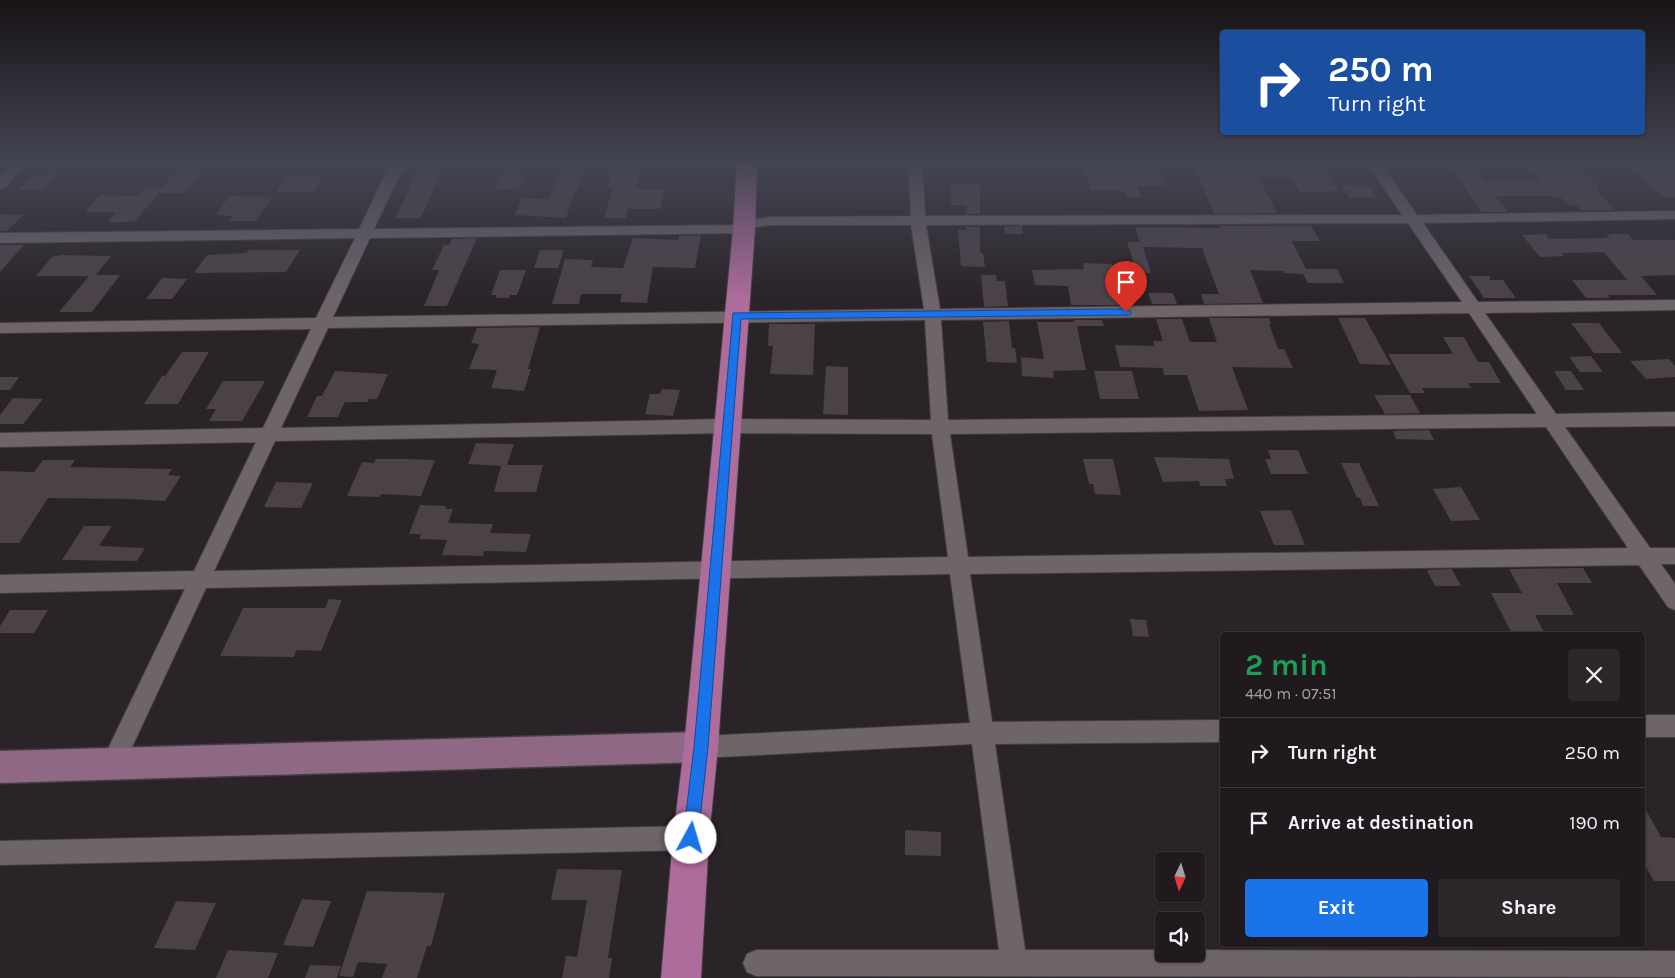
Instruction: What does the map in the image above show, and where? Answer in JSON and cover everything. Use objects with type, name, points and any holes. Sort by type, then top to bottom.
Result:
[{"type":"main road","points":[[681,978],[691,838],[701,747],[745,209]]},
{"type":"main road","points":[[0,766],[112,765],[701,747]]},
{"type":"street","points":[[112,765],[376,209]]},
{"type":"street","points":[[917,209],[933,315],[940,427],[1014,964]]},
{"type":"street","points":[[1405,209],[1675,601]]},
{"type":"street","points":[[0,238],[744,227],[772,221],[1412,219],[1675,215]]},
{"type":"street","points":[[0,328],[736,316],[1675,305]]},
{"type":"street","points":[[0,440],[727,426],[940,427],[1675,419]]},
{"type":"street","points":[[0,584],[715,569],[1675,556]]},
{"type":"street","points":[[1645,726],[1675,726]]},
{"type":"street","points":[[701,747],[983,733],[1220,731]]},
{"type":"street","points":[[0,852],[691,838]]},
{"type":"street","points":[[756,963],[1675,964]]},
{"type":"building","points":[[88,209],[146,209],[134,222],[108,222],[116,212],[85,212]]},
{"type":"building","points":[[220,209],[264,209],[255,221],[229,221],[233,216],[216,215]]},
{"type":"building","points":[[399,209],[425,209],[421,218],[395,218]]},
{"type":"building","points":[[518,209],[569,209],[566,218],[515,215]]},
{"type":"building","points":[[607,209],[660,209],[628,209],[626,218],[604,218]]},
{"type":"building","points":[[967,209],[980,209],[980,214],[966,214]]},
{"type":"building","points":[[1212,209],[1275,209],[1277,213],[1214,214]]},
{"type":"building","points":[[1479,209],[1505,209],[1508,212],[1481,212]]},
{"type":"building","points":[[1581,209],[1615,210],[1582,210]]},
{"type":"building","points":[[0,214],[23,215],[7,231],[0,231]]},
{"type":"building","points":[[1022,226],[1023,234],[1005,234],[1004,227]]},
{"type":"building","points":[[1219,226],[1311,226],[1320,241],[1292,241],[1306,269],[1337,269],[1344,283],[1308,283],[1303,274],[1250,270],[1263,303],[1204,304],[1201,294],[1219,294],[1202,248],[1143,247],[1151,273],[1137,273],[1127,242],[1140,242],[1135,227],[1220,228]]},
{"type":"building","points":[[966,227],[980,227],[980,253],[983,253],[985,267],[961,266],[958,230],[966,230]]},
{"type":"building","points":[[1546,234],[1549,239],[1610,238],[1606,234],[1628,234],[1633,240],[1675,240],[1675,275],[1641,276],[1657,295],[1607,295],[1610,298],[1586,298],[1572,280],[1627,280],[1604,252],[1562,253],[1564,256],[1540,257],[1522,235]]},
{"type":"building","points":[[701,235],[695,268],[653,267],[647,303],[620,302],[622,294],[581,294],[579,304],[552,304],[565,259],[593,260],[591,267],[623,268],[633,238],[678,240],[679,236]]},
{"type":"building","points":[[477,238],[447,306],[424,306],[439,270],[432,270],[444,245],[449,245],[452,239]]},
{"type":"building","points":[[0,245],[24,245],[0,272]]},
{"type":"building","points":[[249,250],[300,250],[286,272],[194,273],[207,255],[246,253]]},
{"type":"building","points":[[540,250],[564,250],[558,268],[534,268]]},
{"type":"building","points":[[60,255],[111,256],[96,275],[120,275],[92,312],[59,312],[89,276],[36,276],[52,257]]},
{"type":"building","points":[[1083,263],[1112,264],[1120,305],[1071,305],[1068,286],[1035,285],[1032,270],[1084,269]]},
{"type":"building","points":[[500,270],[526,270],[517,295],[510,295],[509,298],[496,298],[497,295],[491,295]]},
{"type":"building","points":[[981,275],[996,275],[997,281],[1005,281],[1008,306],[984,307]]},
{"type":"building","points":[[1469,276],[1490,276],[1490,280],[1503,280],[1516,298],[1484,298]]},
{"type":"building","points":[[162,278],[187,279],[172,299],[146,299]]},
{"type":"building","points":[[1148,293],[1173,293],[1177,304],[1152,304]]},
{"type":"building","points":[[1209,318],[1269,318],[1271,324],[1269,324],[1278,349],[1284,349],[1293,368],[1232,367],[1248,410],[1199,411],[1187,375],[1164,375],[1163,368],[1120,367],[1115,345],[1154,346],[1153,341],[1163,341],[1156,319],[1182,319],[1190,342],[1217,342]]},
{"type":"building","points":[[1338,318],[1365,318],[1391,365],[1360,364]]},
{"type":"building","points":[[1074,320],[1102,320],[1104,326],[1077,326],[1086,370],[1053,371],[1054,378],[1022,376],[1021,357],[1044,359],[1037,322],[1074,322]]},
{"type":"building","points":[[1009,321],[1012,348],[1015,348],[1017,363],[987,362],[983,322]]},
{"type":"building","points":[[1571,323],[1599,323],[1622,353],[1594,353]]},
{"type":"building","points":[[769,324],[815,324],[813,375],[770,374],[773,346],[768,346]]},
{"type":"building","points":[[540,327],[524,391],[491,388],[497,370],[469,369],[479,344],[471,343],[477,328]]},
{"type":"building","points":[[1443,337],[1464,337],[1478,362],[1489,362],[1501,383],[1468,383],[1471,388],[1422,388],[1425,393],[1410,393],[1388,354],[1453,354]]},
{"type":"building","points":[[182,352],[209,352],[178,404],[144,404],[162,376],[165,376]]},
{"type":"building","points":[[1591,356],[1603,372],[1580,372],[1569,357]]},
{"type":"building","points":[[1669,359],[1675,366],[1675,377],[1646,379],[1630,361]]},
{"type":"building","points":[[826,366],[848,367],[848,415],[823,414]]},
{"type":"building","points":[[335,371],[388,374],[377,399],[369,399],[368,402],[345,402],[338,417],[307,417],[317,396],[322,396]]},
{"type":"building","points":[[1094,371],[1132,371],[1139,399],[1100,399]]},
{"type":"building","points":[[1554,371],[1571,371],[1584,390],[1566,390]]},
{"type":"building","points":[[0,377],[19,377],[10,390],[0,390]]},
{"type":"building","points":[[223,381],[265,381],[242,421],[209,421],[216,409],[206,409]]},
{"type":"building","points":[[662,389],[680,390],[673,416],[645,414],[650,394],[660,394]]},
{"type":"building","points":[[1374,395],[1410,395],[1420,413],[1385,414]]},
{"type":"building","points":[[13,398],[43,399],[23,424],[0,424],[0,415]]},
{"type":"building","points":[[1429,430],[1434,440],[1396,439],[1393,431]]},
{"type":"building","points":[[476,443],[514,444],[507,465],[543,465],[536,492],[494,492],[501,466],[468,464]]},
{"type":"building","points":[[1268,450],[1298,450],[1308,474],[1271,474],[1265,459],[1271,459]]},
{"type":"building","points":[[1154,457],[1229,459],[1234,479],[1225,479],[1227,486],[1200,486],[1199,481],[1163,482]]},
{"type":"building","points":[[376,459],[435,460],[421,496],[381,494],[380,497],[347,496],[362,462],[374,463]]},
{"type":"building","points":[[1083,459],[1113,459],[1121,495],[1095,494],[1093,484],[1089,484]]},
{"type":"building","points":[[43,460],[75,460],[70,467],[172,469],[168,475],[181,476],[165,501],[48,498],[19,543],[0,543],[0,471],[34,472]]},
{"type":"building","points":[[1341,463],[1359,463],[1379,506],[1363,506],[1360,498],[1357,498]]},
{"type":"building","points":[[276,482],[313,483],[301,508],[264,507]]},
{"type":"building","points":[[1461,487],[1480,520],[1451,521],[1433,489]]},
{"type":"building","points":[[420,505],[446,506],[445,509],[453,509],[448,523],[493,524],[490,533],[531,534],[526,552],[484,551],[483,556],[442,555],[447,540],[419,539],[421,534],[409,534]]},
{"type":"building","points":[[1291,510],[1305,545],[1274,545],[1260,511]]},
{"type":"building","points":[[84,526],[112,526],[99,546],[145,548],[137,561],[62,560]]},
{"type":"building","points":[[1583,568],[1592,583],[1557,583],[1574,615],[1535,615],[1544,632],[1511,632],[1491,593],[1522,593],[1509,569]]},
{"type":"building","points":[[1452,569],[1461,586],[1435,586],[1427,570]]},
{"type":"building","points":[[329,599],[342,600],[321,651],[296,650],[294,657],[220,656],[243,608],[325,608]]},
{"type":"building","points":[[10,610],[48,610],[34,633],[0,633],[0,626]]},
{"type":"building","points":[[1130,619],[1146,620],[1149,637],[1133,636]]},
{"type":"building","points":[[1645,808],[1661,837],[1675,838],[1675,881],[1654,881],[1645,865]]},
{"type":"building","points":[[905,830],[941,832],[941,856],[905,855]]},
{"type":"building","points":[[557,869],[622,870],[608,958],[612,958],[609,978],[562,978],[566,956],[577,957],[587,900],[551,900]]},
{"type":"building","points":[[367,891],[445,893],[431,946],[427,946],[417,978],[382,978],[387,964],[358,962],[353,977],[339,976]]},
{"type":"building","points":[[302,899],[331,901],[313,947],[283,945]]},
{"type":"building","points":[[176,901],[216,903],[195,950],[154,948]]},
{"type":"building","points":[[228,950],[278,953],[268,978],[216,978]]},
{"type":"building","points":[[310,965],[341,966],[337,978],[305,978]]},
{"type":"route","points":[[691,838],[701,747],[736,316],[1126,312]]}]
